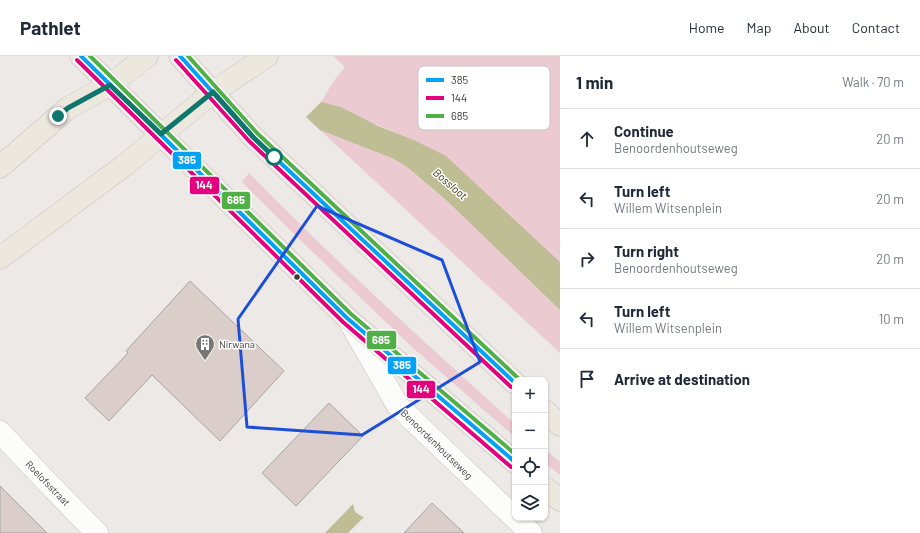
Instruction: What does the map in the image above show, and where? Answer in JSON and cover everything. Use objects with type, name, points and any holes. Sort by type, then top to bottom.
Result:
[{"type":"main road","name":"Benoordenhoutseweg","points":[[81,56],[348,318],[512,459]]},
{"type":"main road","points":[[0,167],[68,108],[110,85],[147,56]]},
{"type":"main road","points":[[180,56],[262,145],[512,379]]},
{"type":"main road","points":[[0,258],[125,165],[213,92],[267,56]]},
{"type":"main road","points":[[547,413],[560,425]]},
{"type":"main road","points":[[548,490],[560,500]]},
{"type":"street","name":"Benoordenhoutseweg","points":[[348,318],[398,406],[512,515]]},
{"type":"street","name":"Roelofsstraat","points":[[0,432],[97,533]]},
{"type":"street","name":"Benoordenhoutseweg","points":[[518,521],[531,533]]},
{"type":"highlighted area","points":[[317,206],[442,260],[480,362],[362,435],[247,427],[238,319]]},
{"type":"shaded area","points":[[333,56],[560,56],[560,269],[433,150],[414,140],[321,102],[333,82],[345,67]]},
{"type":"shaded area","points":[[320,130],[394,159],[407,167],[445,199],[560,310],[560,353]]},
{"type":"shaded area","points":[[249,173],[347,269],[512,421],[512,434],[412,347],[242,182]]},
{"type":"shaded area","points":[[548,452],[560,462],[560,475],[548,465]]},
{"type":"water","name":"Bossloot","points":[[321,102],[341,107],[378,126],[414,140],[446,156],[560,262],[560,310],[445,199],[407,167],[394,159],[320,130],[306,117]]},
{"type":"water","points":[[353,504],[355,512],[364,517],[348,533],[325,533]]},
{"type":"building","name":"Nirwana","points":[[190,281],[284,371],[220,441],[152,375],[109,421],[85,398],[128,353],[126,351]]},
{"type":"building","points":[[329,403],[363,436],[296,506],[262,473]]},
{"type":"building","points":[[0,486],[47,533],[0,533]]},
{"type":"building","points":[[432,503],[464,533],[404,533]]},
{"type":"transit line","name":"385","points":[[81,56],[347,318],[512,459]]},
{"type":"transit line","name":"685","points":[[90,56],[351,314],[512,451]]},
{"type":"transit line","name":"385","points":[[180,56],[253,137],[512,380]]},
{"type":"transit line","name":"685","points":[[188,56],[257,133],[517,377]]},
{"type":"transit line","name":"144","points":[[77,60],[343,322],[511,467]]},
{"type":"transit line","name":"144","points":[[176,60],[249,141],[511,387]]},
{"type":"place","name":"Nirwana","points":[[205,361]]},
{"type":"route","points":[[58,116],[68,108],[110,85],[161,134],[213,92],[253,137],[274,157]]}]
